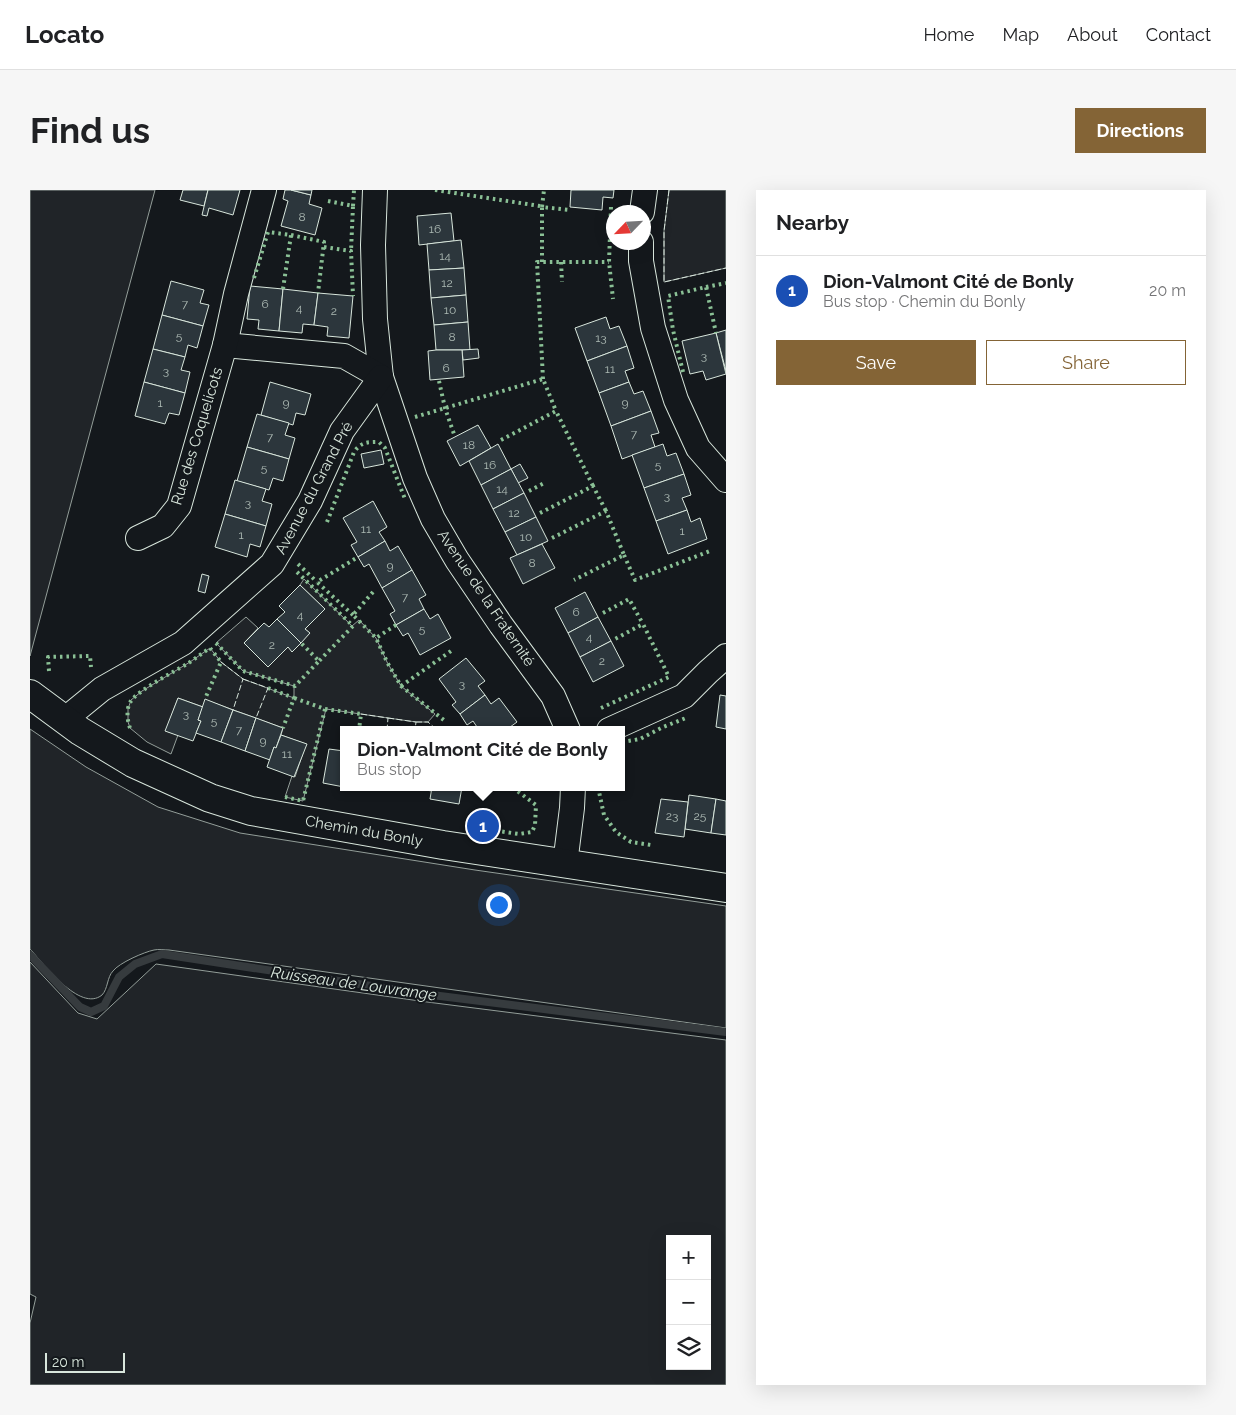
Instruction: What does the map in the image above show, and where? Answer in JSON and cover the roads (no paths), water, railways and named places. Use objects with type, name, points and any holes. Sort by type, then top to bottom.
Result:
[{"type":"street","name":"Rue des Coquelicots","points":[[138,538],[163,526],[178,506],[225,345],[236,294],[264,190]]},
{"type":"street","points":[[375,190],[373,245],[375,319],[381,377]]},
{"type":"street","points":[[643,205],[645,190]]},
{"type":"street","points":[[641,250],[641,261],[653,328],[676,400],[698,448],[726,480]]},
{"type":"street","points":[[225,345],[344,356],[381,377]]},
{"type":"street","name":"Avenue du Grand Pré","points":[[64,720],[102,689],[183,643],[272,564],[310,502],[342,431],[381,377]]},
{"type":"street","name":"Avenue de la Fraternité","points":[[381,377],[415,478],[434,520],[457,560],[553,696],[566,726]]},
{"type":"street","points":[[618,726],[684,696],[726,656]]},
{"type":"street","name":"Chemin du Bonly","points":[[30,694],[80,732],[133,763],[210,798],[251,811],[443,845],[726,888]]},
{"type":"street","points":[[565,864],[573,791]]},
{"type":"waterway","name":"Ruisseau de Louvrange","points":[[30,955],[80,1007],[91,1012],[104,1006],[119,977],[135,964],[162,954],[424,994],[726,1032]]},
{"type":"place","name":"Dion-Valmont Cité de Bonly","points":[[483,826]]}]
